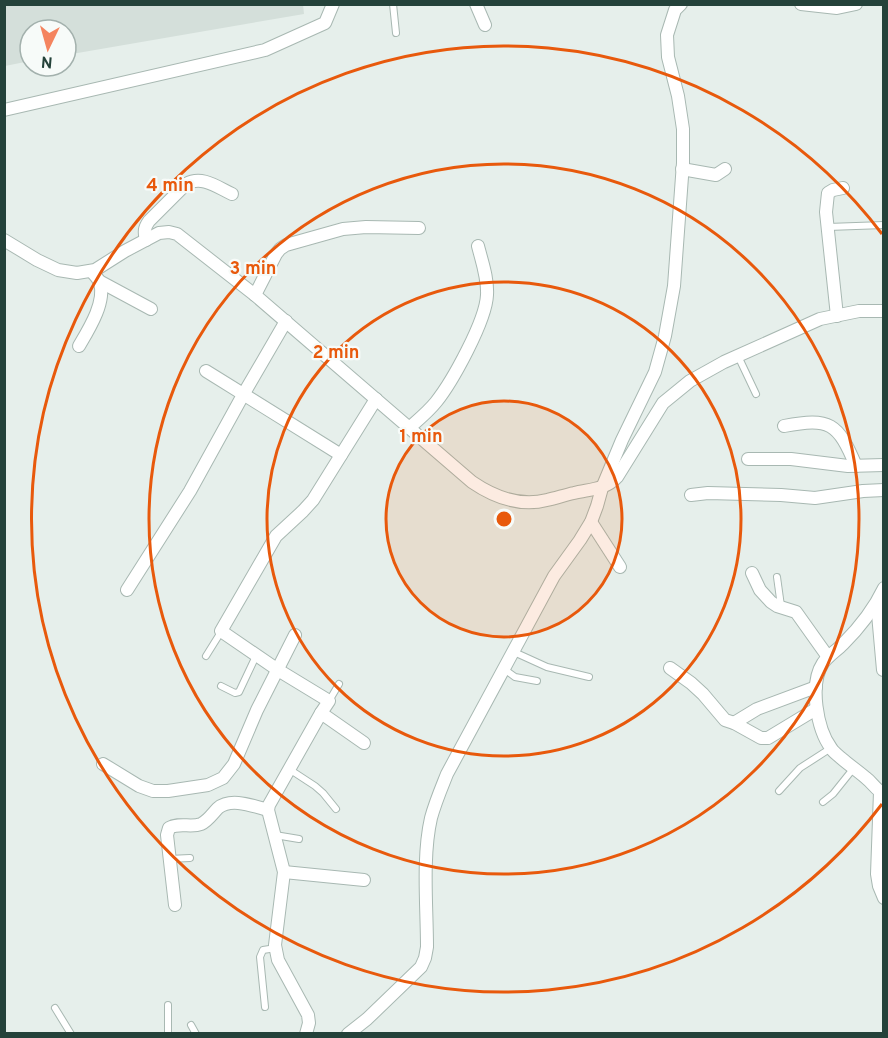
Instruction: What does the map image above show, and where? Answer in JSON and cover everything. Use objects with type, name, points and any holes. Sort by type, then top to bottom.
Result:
[{"type":"street","points":[[4,110],[265,50],[325,23],[333,4]]},
{"type":"street","points":[[476,4],[485,25]]},
{"type":"street","points":[[348,1034],[421,967],[427,947],[427,852],[435,804],[447,774],[554,576],[591,522],[622,440],[655,372],[665,336],[674,286],[683,129],[678,96],[668,57],[667,35],[675,10],[681,4]]},
{"type":"street","points":[[801,4],[837,8],[856,4]]},
{"type":"street","points":[[682,169],[716,175],[725,169]]},
{"type":"street","points":[[146,240],[144,232],[149,221],[191,181],[204,181],[232,194]]},
{"type":"street","points":[[837,316],[826,212],[828,194],[833,190],[843,188]]},
{"type":"street","points":[[255,295],[276,254],[286,245],[343,229],[419,228]]},
{"type":"street","points":[[4,240],[57,270],[77,273],[94,270],[162,232],[177,234],[286,321],[472,482],[482,489],[517,501],[546,501],[602,488],[612,482],[663,403],[690,381],[724,362],[820,319],[859,311],[884,311]]},
{"type":"street","points":[[409,428],[435,403],[446,388],[475,335],[483,314],[487,288],[478,246]]},
{"type":"street","points":[[91,271],[99,281],[152,309]]},
{"type":"street","points":[[79,346],[91,326],[102,297],[99,281]]},
{"type":"street","points":[[127,590],[190,491],[286,321]]},
{"type":"street","points":[[206,372],[341,455]]},
{"type":"street","points":[[306,1034],[309,1023],[308,1015],[278,960],[276,948],[284,872],[268,810],[288,769],[329,700],[256,656],[221,631],[276,536],[313,500],[376,399]]},
{"type":"street","points":[[784,426],[815,421],[827,425],[845,440],[856,466]]},
{"type":"street","points":[[748,459],[791,459],[856,466],[884,465]]},
{"type":"street","points":[[691,495],[708,493],[816,498],[884,490]]},
{"type":"street","points":[[591,522],[620,567]]},
{"type":"street","points":[[752,573],[760,590],[771,602],[796,612],[828,657]]},
{"type":"street","points":[[884,588],[877,603],[822,665],[816,687],[816,709],[831,748],[882,792],[877,874],[884,898]]},
{"type":"street","points":[[877,603],[882,633],[883,670]]},
{"type":"street","points":[[103,764],[139,786],[153,791],[168,791],[216,783],[231,769],[257,710],[295,635]]},
{"type":"street","points":[[670,668],[703,694],[725,720],[761,738],[768,738],[816,709]]},
{"type":"street","points":[[734,723],[757,709],[816,687]]},
{"type":"street","points":[[321,713],[364,743]]},
{"type":"street","points":[[175,905],[168,829],[171,826],[202,824],[227,803],[233,802],[268,810]]},
{"type":"street","points":[[284,872],[364,880]]},
{"type":"lane","points":[[393,4],[396,33]]},
{"type":"lane","points":[[827,227],[884,225]]},
{"type":"lane","points":[[738,356],[756,394]]},
{"type":"lane","points":[[777,577],[781,607]]},
{"type":"lane","points":[[206,656],[221,631]]},
{"type":"lane","points":[[513,651],[547,667],[590,677]]},
{"type":"lane","points":[[221,686],[235,693],[239,692],[256,656]]},
{"type":"lane","points":[[504,669],[515,677],[537,681]]},
{"type":"lane","points":[[329,700],[339,684]]},
{"type":"lane","points":[[779,791],[800,768],[831,748]]},
{"type":"lane","points":[[288,769],[315,786],[336,809]]},
{"type":"lane","points":[[823,802],[833,794],[853,769]]},
{"type":"lane","points":[[274,835],[299,839]]},
{"type":"lane","points":[[169,859],[190,858]]},
{"type":"lane","points":[[265,1007],[260,957],[263,950],[276,948]]},
{"type":"lane","points":[[168,1005],[168,1034]]},
{"type":"lane","points":[[55,1008],[72,1034]]},
{"type":"lane","points":[[191,1025],[196,1034]]},
{"type":"shaded area","points":[[5,4],[303,4],[304,14],[78,53],[78,18],[18,18],[18,63],[5,66]]}]
